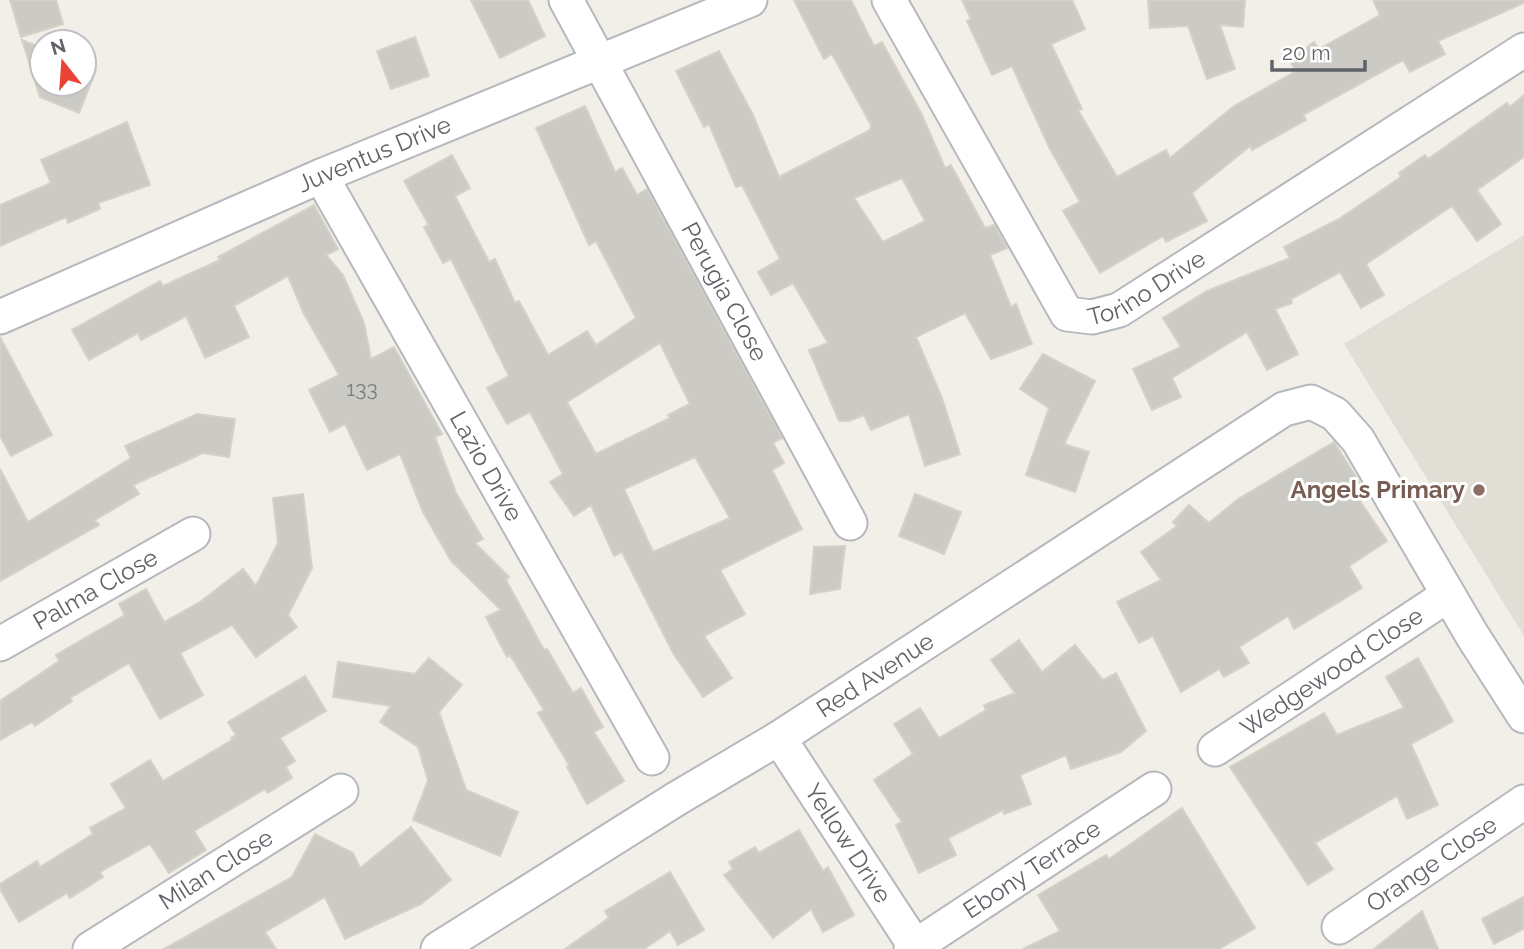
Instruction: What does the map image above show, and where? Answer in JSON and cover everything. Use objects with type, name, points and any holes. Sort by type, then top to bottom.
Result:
[{"type":"street","name":"Perugia Close","points":[[566,0],[850,523]]},
{"type":"street","name":"Juventus Drive","points":[[0,317],[321,176],[598,60],[750,0]]},
{"type":"street","name":"Torino Drive","points":[[889,0],[1067,314],[1092,317],[1119,310],[1524,50]]},
{"type":"street","name":"Lazio Drive","points":[[321,176],[652,758]]},
{"type":"street","name":"Red Avenue","points":[[438,949],[676,799],[779,738],[1284,409],[1311,402],[1335,414],[1358,440],[1448,595]]},
{"type":"street","name":"Palma Close","points":[[0,644],[193,534]]},
{"type":"street","points":[[1448,595],[1524,716]]},
{"type":"street","name":"Wedgewood Close","points":[[1215,749],[1448,595]]},
{"type":"street","name":"Yellow Drive","points":[[779,738],[914,948]]},
{"type":"street","name":"Ebony Terrace","points":[[914,948],[1154,789]]},
{"type":"street","name":"Milan Close","points":[[90,949],[341,790]]},
{"type":"street","name":"Orange Close","points":[[1339,927],[1524,802]]},
{"type":"shaded area","name":"Angels Primary","points":[[1524,235],[1524,636],[1344,344]]},
{"type":"building","points":[[10,0],[56,0],[63,24],[50,28],[28,28],[28,35],[21,37]]},
{"type":"building","points":[[471,0],[528,0],[545,36],[500,58]]},
{"type":"building","points":[[794,0],[851,0],[874,46],[882,42],[922,115],[945,168],[951,165],[985,228],[994,225],[1007,248],[990,255],[1011,307],[1016,304],[1032,344],[991,359],[965,313],[916,337],[942,398],[960,454],[925,466],[909,414],[871,430],[864,415],[849,421],[839,421],[809,350],[828,343],[793,283],[771,295],[758,272],[780,259],[742,185],[736,187],[709,124],[704,127],[676,71],[719,51],[753,115],[779,177],[870,130],[871,125],[832,54],[824,59]],"holes":[[[902,178],[925,221],[883,242],[854,198]]]},
{"type":"building","points":[[962,0],[1072,0],[1085,29],[1051,44],[1082,109],[1078,110],[1117,177],[1166,150],[1170,158],[1234,106],[1296,71],[1290,61],[1314,42],[1319,49],[1380,15],[1373,0],[1524,0],[1524,3],[1438,41],[1445,54],[1410,72],[1403,60],[1303,115],[1306,120],[1252,150],[1250,146],[1192,193],[1207,221],[1166,242],[1163,236],[1100,273],[1063,211],[1080,202],[1049,147],[1012,66],[992,75],[967,21],[971,19]]},
{"type":"building","points":[[1148,0],[1245,0],[1243,27],[1220,25],[1235,69],[1207,79],[1188,26],[1150,28]]},
{"type":"building","points":[[415,37],[429,76],[391,89],[377,51]]},
{"type":"building","points":[[22,40],[28,42],[28,59]]},
{"type":"building","points":[[1524,95],[1524,157],[1477,190],[1501,224],[1477,241],[1452,206],[1366,264],[1384,295],[1361,308],[1340,272],[1291,299],[1292,303],[1275,309],[1298,354],[1267,370],[1247,332],[1172,378],[1181,397],[1152,410],[1133,369],[1181,347],[1163,318],[1207,291],[1290,258],[1284,247],[1339,219],[1401,177],[1399,173],[1425,155],[1428,159],[1507,103],[1510,107]]},
{"type":"building","points":[[42,98],[85,98],[79,113]]},
{"type":"building","points":[[585,106],[615,172],[622,168],[637,195],[647,189],[782,438],[773,443],[784,463],[772,470],[802,529],[720,570],[745,614],[704,636],[732,678],[703,697],[673,653],[622,552],[614,556],[591,505],[574,516],[550,482],[563,474],[530,412],[507,424],[487,388],[509,376],[451,259],[443,263],[424,227],[429,225],[404,181],[452,155],[470,188],[455,196],[489,262],[495,259],[515,303],[519,301],[548,355],[587,331],[596,345],[636,318],[596,241],[589,245],[536,128]],"holes":[[[660,343],[690,404],[668,415],[670,418],[596,454],[567,402]],[[695,457],[730,518],[653,552],[624,489]]]},
{"type":"building","points":[[127,122],[150,185],[98,203],[100,209],[68,223],[66,217],[0,246],[0,205],[51,183],[41,160]]},
{"type":"building","points":[[314,205],[338,249],[326,255],[343,275],[364,323],[371,359],[394,347],[442,434],[435,437],[456,493],[483,539],[475,543],[509,577],[506,580],[544,650],[547,649],[573,693],[581,688],[603,727],[594,732],[624,781],[587,804],[567,767],[569,765],[538,713],[544,710],[510,655],[507,657],[486,617],[501,610],[451,561],[423,512],[400,454],[367,470],[345,424],[330,432],[309,390],[339,375],[304,314],[288,276],[234,306],[249,337],[205,358],[186,316],[141,340],[138,333],[89,360],[72,330],[160,281],[163,286],[220,260],[218,257]]},
{"type":"building","points":[[0,337],[52,435],[11,456],[0,436]]},
{"type":"building","points":[[1043,354],[1095,381],[1064,444],[1089,452],[1075,492],[1026,475],[1049,408],[1020,389]]},
{"type":"building","points":[[197,414],[235,419],[229,457],[203,453],[133,485],[139,494],[95,520],[99,525],[0,581],[0,469],[28,522],[131,458],[125,446]]},
{"type":"building","points":[[1334,442],[1368,496],[1360,501],[1387,541],[1349,566],[1362,588],[1294,629],[1288,616],[1239,647],[1249,663],[1224,677],[1219,669],[1181,692],[1153,636],[1139,643],[1117,602],[1161,580],[1141,552],[1177,526],[1173,522],[1189,505],[1209,523],[1238,499]]},
{"type":"building","points":[[303,494],[312,568],[288,615],[297,627],[256,657],[232,625],[180,653],[203,695],[160,719],[129,663],[70,698],[72,701],[35,726],[32,722],[0,740],[0,701],[59,661],[56,655],[125,615],[119,604],[146,589],[164,622],[200,602],[243,569],[256,586],[278,543],[273,498]]},
{"type":"building","points":[[915,494],[961,512],[944,554],[899,536]]},
{"type":"building","points":[[845,546],[840,589],[810,594],[814,547]]},
{"type":"building","points":[[1019,640],[1042,672],[1075,645],[1103,680],[1116,673],[1146,731],[1121,752],[1071,769],[1066,755],[1020,775],[1031,804],[1004,814],[1003,810],[948,838],[956,855],[919,873],[896,825],[902,822],[874,780],[913,754],[894,724],[920,708],[939,738],[986,710],[984,705],[1015,693],[991,660]]},
{"type":"building","points":[[429,658],[462,685],[439,712],[466,790],[518,812],[500,856],[413,820],[428,780],[418,747],[380,722],[391,706],[333,697],[338,662],[415,674]]},
{"type":"building","points":[[1418,658],[1453,721],[1411,744],[1438,805],[1407,819],[1397,796],[1315,843],[1333,869],[1308,885],[1230,767],[1324,713],[1337,735],[1404,708],[1386,677]]},
{"type":"building","points":[[305,676],[326,711],[280,738],[295,761],[286,767],[292,778],[268,793],[265,789],[194,831],[206,850],[169,873],[150,844],[100,872],[103,877],[70,898],[67,893],[19,922],[0,889],[0,884],[37,861],[40,867],[93,834],[90,828],[126,808],[111,784],[150,760],[163,781],[232,740],[236,735],[228,722]]},
{"type":"building","points":[[1182,808],[1255,928],[1219,949],[1023,949],[1060,931],[1038,895],[1106,855],[1109,859]]},
{"type":"building","points":[[411,827],[451,880],[421,904],[345,939],[325,897],[265,932],[276,949],[164,949],[292,877],[315,834],[353,853],[360,868]]},
{"type":"building","points":[[799,830],[823,871],[828,867],[854,915],[823,932],[811,909],[773,938],[724,875],[733,869],[729,862],[755,847],[759,853]]},
{"type":"building","points":[[670,872],[704,930],[678,945],[670,931],[644,949],[565,949],[609,918],[605,911]]},
{"type":"building","points":[[1524,897],[1524,929],[1494,944],[1482,919]]},
{"type":"building","points":[[1422,911],[1438,949],[1374,949]]},
{"type":"place","name":"Angels Primary","points":[[1479,490]]}]
